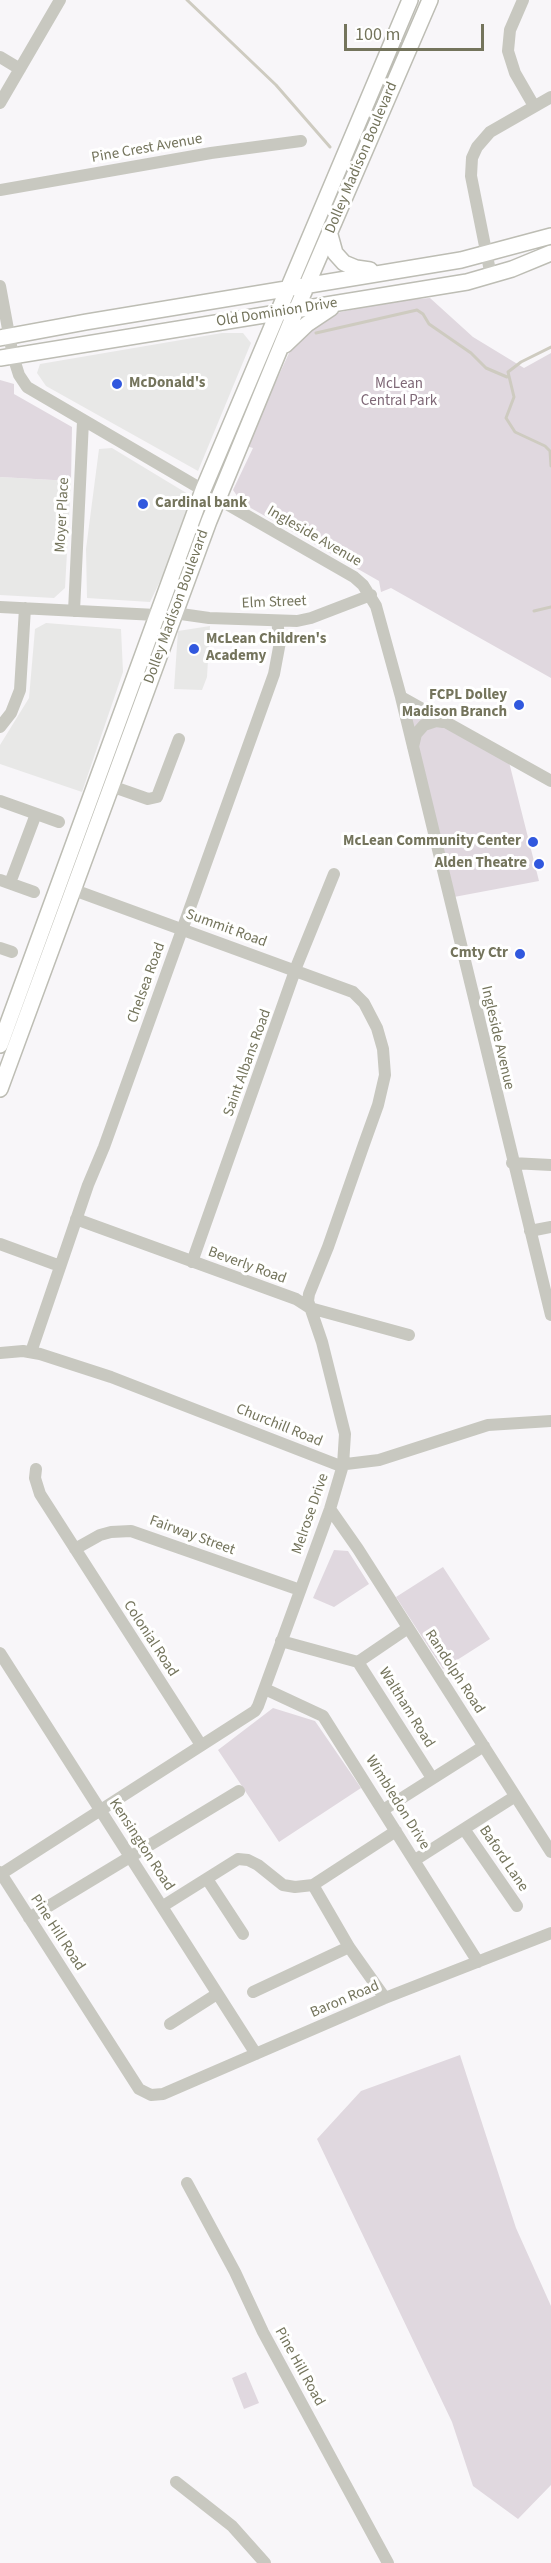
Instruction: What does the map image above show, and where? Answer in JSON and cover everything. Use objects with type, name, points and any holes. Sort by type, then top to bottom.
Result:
[{"type":"main road","name":"Dolley Madison Boulevard","points":[[0,1045],[203,490],[410,0]]},
{"type":"main road","name":"Dolley Madison Boulevard","points":[[0,1089],[209,521],[296,309],[430,0]]},
{"type":"main road","points":[[330,234],[335,253],[344,263],[356,268],[388,272]]},
{"type":"main road","name":"Old Dominion Drive","points":[[4,337],[486,255],[551,236]]},
{"type":"main road","name":"Old Dominion Drive","points":[[7,357],[341,303],[490,276],[551,253]]},
{"type":"main road","points":[[279,352],[307,324],[341,303]]},
{"type":"main road","points":[[243,319],[256,330],[261,351]]},
{"type":"main road","points":[[218,453],[214,487],[218,499]]},
{"type":"main road","points":[[203,490],[208,501],[209,521]]},
{"type":"street","points":[[0,103],[60,0]]},
{"type":"street","points":[[523,0],[510,30],[508,51],[515,73],[534,106]]},
{"type":"street","points":[[0,57],[20,69]]},
{"type":"street","points":[[490,276],[471,176],[472,158],[477,147],[490,132],[551,97]]},
{"type":"street","name":"Pine Crest Avenue","points":[[0,190],[211,153],[301,141]]},
{"type":"street","points":[[0,286],[7,357],[27,387],[203,490]]},
{"type":"street","name":"Moyer Place","points":[[74,610],[83,421]]},
{"type":"street","name":"Ingleside Avenue","points":[[218,499],[354,576],[371,595],[380,618],[401,697],[512,1163],[551,1315]]},
{"type":"street","name":"Elm Street","points":[[174,613],[209,618],[277,621],[311,618],[371,595]]},
{"type":"street","points":[[0,607],[156,615]]},
{"type":"street","points":[[0,727],[11,713],[20,690],[25,608]]},
{"type":"street","name":"Chelsea Road","points":[[31,1352],[76,1219],[183,930],[274,674],[280,642],[277,621]]},
{"type":"street","points":[[401,697],[551,782]]},
{"type":"street","points":[[413,749],[416,734],[424,725],[436,721],[446,722]]},
{"type":"street","points":[[111,786],[148,799],[157,796],[179,740]]},
{"type":"street","points":[[0,801],[59,822]]},
{"type":"street","points":[[34,892],[5,881],[36,814]]},
{"type":"street","name":"Saint Albans Road","points":[[192,1262],[334,874]]},
{"type":"street","name":"Summit Road","points":[[74,890],[339,986],[352,992],[364,1003]]},
{"type":"street","points":[[0,948],[12,952]]},
{"type":"street","name":"Melrose Drive","points":[[0,1873],[255,1711],[265,1689],[330,1509],[343,1465],[345,1434],[322,1342],[310,1308],[309,1294],[332,1236],[384,1083],[382,1049],[377,1028],[364,1003]]},
{"type":"street","points":[[512,1163],[551,1165]]},
{"type":"street","name":"Beverly Road","points":[[76,1219],[296,1299],[310,1308],[409,1335]]},
{"type":"street","points":[[530,1231],[551,1227]]},
{"type":"street","points":[[0,1244],[60,1266]]},
{"type":"street","name":"Churchill Road","points":[[0,1353],[31,1352],[111,1377],[329,1463],[343,1465],[379,1460],[488,1425],[551,1420]]},
{"type":"street","name":"Colonial Road","points":[[36,1469],[37,1487],[201,1745]]},
{"type":"street","name":"Randolph Road","points":[[330,1509],[551,1852]]},
{"type":"street","name":"Fairway Street","points":[[75,1550],[100,1535],[131,1531],[300,1590]]},
{"type":"street","points":[[358,1662],[408,1628]]},
{"type":"street","name":"Waltham Road","points":[[281,1641],[358,1662],[432,1778]]},
{"type":"street","name":"Kensington Road","points":[[0,1653],[256,2055]]},
{"type":"street","name":"Wimbledon Drive","points":[[265,1689],[323,1716],[478,1962]]},
{"type":"street","points":[[383,1810],[484,1746]]},
{"type":"street","points":[[29,1918],[239,1791]]},
{"type":"street","points":[[415,1860],[514,1797]]},
{"type":"street","name":"Baford Lane","points":[[464,1829],[517,1906]]},
{"type":"street","points":[[163,1906],[238,1859],[248,1860],[258,1865],[283,1885],[295,1887],[313,1885],[396,1832]]},
{"type":"street","name":"Pine Hill Road","points":[[0,1873],[139,2089],[151,2095]]},
{"type":"street","points":[[207,1879],[243,1934]]},
{"type":"street","points":[[313,1885],[349,1947],[385,1998]]},
{"type":"street","name":"Baron Road","points":[[151,2095],[163,2094],[385,1998],[551,1933]]},
{"type":"street","points":[[253,1992],[349,1947]]},
{"type":"street","points":[[170,2024],[217,1994]]},
{"type":"street","name":"Pine Hill Road","points":[[187,2183],[235,2272],[262,2332],[388,2563]]},
{"type":"street","points":[[176,2482],[232,2526],[266,2563]]},
{"type":"shaded area","points":[[222,333],[243,333],[251,343],[198,471],[46,386],[37,373],[40,364]]},
{"type":"shaded area","points":[[112,448],[188,494],[190,508],[179,542],[150,602],[87,598],[86,549],[99,449]]},
{"type":"shaded area","points":[[0,477],[71,481],[65,588],[54,598],[0,595]]},
{"type":"shaded area","points":[[46,623],[121,629],[123,672],[82,792],[0,764],[0,745],[29,698],[35,629]]},
{"type":"shaded area","points":[[210,626],[207,677],[202,690],[174,689],[178,631]]},
{"type":"green space","name":"McLean Central Park","points":[[430,298],[473,337],[524,368],[551,353],[551,678],[391,588],[381,592],[379,581],[242,503],[233,490],[253,448],[246,446],[290,351],[317,317],[393,301]]},
{"type":"green space","points":[[0,380],[14,384],[14,394],[72,427],[71,481],[0,477]]},
{"type":"green space","points":[[407,701],[509,762],[539,881],[454,897]]},
{"type":"green space","points":[[334,1550],[348,1551],[369,1584],[334,1607],[313,1598]]},
{"type":"green space","points":[[443,1567],[490,1639],[443,1669],[396,1597]]},
{"type":"green space","points":[[273,1708],[315,1721],[361,1788],[279,1842],[218,1750]]},
{"type":"green space","points":[[460,2055],[516,2228],[551,2306],[551,2485],[518,2519],[473,2486],[452,2422],[317,2139],[361,2091]]},
{"type":"green space","points":[[246,2372],[259,2403],[244,2409],[232,2378]]},
{"type":"waterway","points":[[187,0],[276,85],[330,147]]},
{"type":"waterway","points":[[316,333],[417,310],[423,314],[429,324],[471,353],[486,368],[507,377]]},
{"type":"waterway","points":[[551,347],[521,362],[508,372],[514,397],[506,418],[515,432],[545,446],[550,451],[551,466]]},
{"type":"waterway","points":[[534,611],[551,607]]},
{"type":"place","name":"McDonald's","points":[[117,384]]},
{"type":"place","name":"Cardinal bank","points":[[143,504]]},
{"type":"place","name":"McLean Children's Academy","points":[[194,649]]},
{"type":"place","name":"FCPL Dolley Madison Branch","points":[[519,705]]},
{"type":"place","name":"McLean Community Center","points":[[533,842]]},
{"type":"place","name":"Alden Theatre","points":[[539,864]]},
{"type":"place","name":"Cmty Ctr","points":[[520,954]]}]
